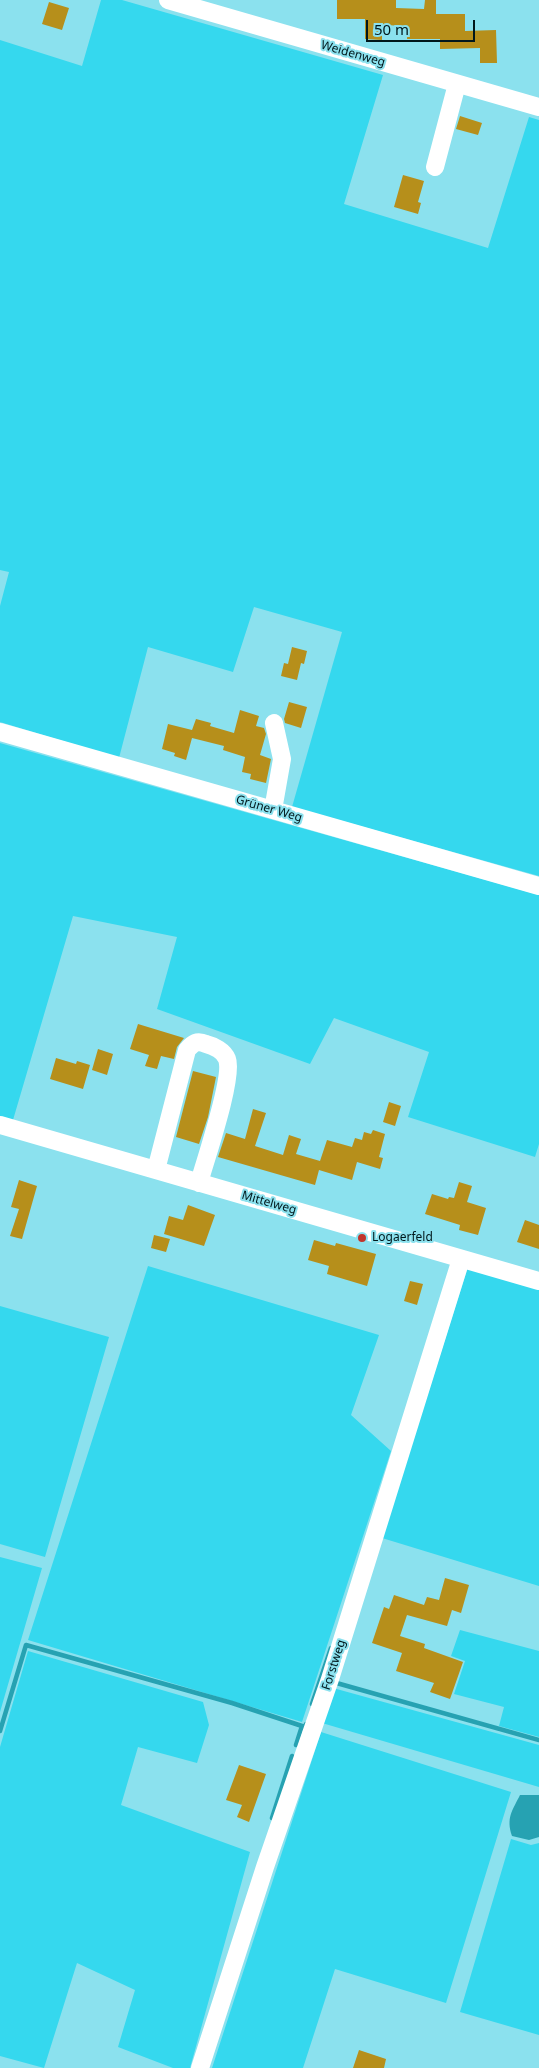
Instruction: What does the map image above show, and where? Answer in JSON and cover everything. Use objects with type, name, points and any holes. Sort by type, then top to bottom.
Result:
[{"type":"street","name":"Weidenweg","points":[[168,0],[539,107]]},
{"type":"street","points":[[435,167],[456,84]]},
{"type":"street","points":[[273,810],[282,759],[274,723]]},
{"type":"street","name":"Grüner Weg","points":[[0,732],[539,886]]},
{"type":"street","points":[[156,1170],[187,1050],[192,1044],[197,1042],[205,1043],[223,1053],[228,1060],[228,1068],[224,1091],[199,1183]]},
{"type":"street","name":"Mittelweg","points":[[0,1125],[539,1281]]},
{"type":"street","name":"Forstweg","points":[[200,2068],[265,1867],[330,1678],[461,1259]]},
{"type":"shaded area","points":[[101,0],[122,0],[383,75],[344,204],[488,248],[529,117],[539,120],[539,876],[292,807],[342,632],[254,607],[233,672],[148,647],[119,758],[0,722],[0,606],[9,572],[0,570],[0,40],[82,66]]},
{"type":"shaded area","points":[[0,743],[539,895],[539,1144],[535,1157],[408,1117],[429,1052],[334,1018],[310,1064],[157,1009],[177,937],[73,916],[13,1120],[0,1116]]},
{"type":"shaded area","points":[[148,1266],[379,1335],[351,1415],[391,1451],[302,1722],[28,1640]]},
{"type":"shaded area","points":[[468,1267],[539,1288],[539,1586],[382,1538]]},
{"type":"shaded area","points":[[0,1306],[109,1337],[45,1557],[0,1544]]},
{"type":"shaded area","points":[[0,1557],[42,1568],[0,1712]]},
{"type":"shaded area","points":[[460,1630],[539,1651],[539,1737],[499,1726],[504,1707],[454,1694],[465,1661],[451,1656]]},
{"type":"shaded area","points":[[28,1651],[203,1702],[209,1725],[197,1763],[138,1747],[121,1805],[250,1852],[190,2068],[173,2068],[118,2047],[135,1990],[77,1963],[44,2068],[0,2056],[0,1747]]},
{"type":"shaded area","points":[[333,1688],[539,1745],[539,1787],[322,1723]]},
{"type":"shaded area","points":[[321,1732],[511,1792],[446,2003],[335,1969],[303,2068],[212,2068]]},
{"type":"shaded area","points":[[520,1795],[539,1795],[539,1837],[529,1840],[512,1836],[510,1819],[512,1810]]},
{"type":"shaded area","points":[[511,1839],[531,1845],[539,1843],[539,2035],[460,2012]]},
{"type":"building","points":[[337,0],[396,0],[396,8],[424,9],[425,0],[436,0],[436,14],[465,14],[465,31],[496,30],[497,63],[480,63],[480,48],[440,49],[440,39],[407,39],[408,26],[382,25],[382,40],[365,39],[365,19],[337,19]]},
{"type":"building","points":[[49,2],[69,8],[62,30],[42,24]]},
{"type":"building","points":[[460,116],[482,123],[478,135],[456,129]]},
{"type":"building","points":[[403,175],[424,181],[418,202],[421,203],[418,214],[394,207]]},
{"type":"building","points":[[292,647],[307,651],[304,664],[301,663],[297,680],[281,676],[284,663],[288,664]]},
{"type":"building","points":[[289,702],[307,707],[301,728],[285,723],[284,719]]},
{"type":"building","points":[[240,710],[259,716],[256,726],[264,728],[266,734],[260,755],[271,759],[266,783],[250,779],[251,774],[242,772],[245,757],[223,750],[224,746],[192,738],[186,760],[174,756],[175,753],[162,749],[168,724],[192,730],[196,719],[211,723],[210,726],[234,733]]},
{"type":"building","points":[[138,1024],[184,1038],[177,1047],[174,1059],[161,1056],[157,1069],[145,1066],[149,1055],[130,1049]]},
{"type":"building","points":[[98,1049],[113,1054],[107,1075],[92,1070]]},
{"type":"building","points":[[56,1058],[76,1064],[77,1061],[90,1065],[83,1089],[50,1079]]},
{"type":"building","points":[[193,1071],[216,1077],[208,1117],[199,1144],[176,1137]]},
{"type":"building","points":[[389,1102],[401,1106],[395,1126],[383,1122]]},
{"type":"building","points":[[253,1109],[266,1113],[255,1146],[283,1155],[289,1135],[301,1139],[296,1154],[320,1161],[327,1140],[352,1147],[355,1138],[362,1140],[364,1132],[371,1134],[373,1130],[385,1134],[379,1157],[383,1158],[380,1169],[357,1162],[352,1180],[319,1170],[315,1185],[218,1157],[226,1133],[245,1139]]},
{"type":"building","points":[[19,1180],[37,1186],[22,1239],[10,1236],[19,1209],[11,1207]]},
{"type":"building","points":[[459,1182],[472,1186],[467,1202],[486,1208],[478,1235],[459,1230],[460,1225],[425,1214],[432,1194],[448,1199],[449,1197],[454,1198]]},
{"type":"building","points":[[188,1205],[215,1215],[204,1246],[164,1234],[169,1216],[183,1220]]},
{"type":"building","points":[[525,1220],[539,1225],[539,1249],[517,1242]]},
{"type":"building","points":[[154,1235],[170,1239],[166,1252],[151,1248]]},
{"type":"building","points":[[314,1240],[335,1246],[336,1243],[376,1254],[367,1286],[327,1274],[329,1266],[308,1260]]},
{"type":"building","points":[[410,1281],[423,1284],[417,1305],[404,1301]]},
{"type":"building","points":[[445,1578],[469,1585],[461,1613],[452,1610],[447,1626],[407,1615],[400,1636],[425,1644],[424,1648],[463,1662],[450,1699],[430,1692],[434,1683],[396,1671],[402,1653],[372,1643],[384,1607],[389,1609],[394,1595],[424,1605],[427,1597],[439,1600]]},
{"type":"building","points":[[239,1765],[266,1774],[249,1822],[237,1817],[242,1805],[226,1800]]},
{"type":"building","points":[[359,2050],[386,2059],[384,2068],[353,2068]]},
{"type":"waterway","points":[[0,1731],[26,1645],[232,1703],[305,1727],[306,1724]]},
{"type":"waterway","points":[[312,1704],[331,1648]]},
{"type":"waterway","points":[[333,1682],[539,1740]]},
{"type":"waterway","points":[[296,1745],[302,1726]]},
{"type":"waterway","points":[[272,1818],[292,1756]]},
{"type":"place","name":"Logaerfeld","points":[[362,1238]]}]
